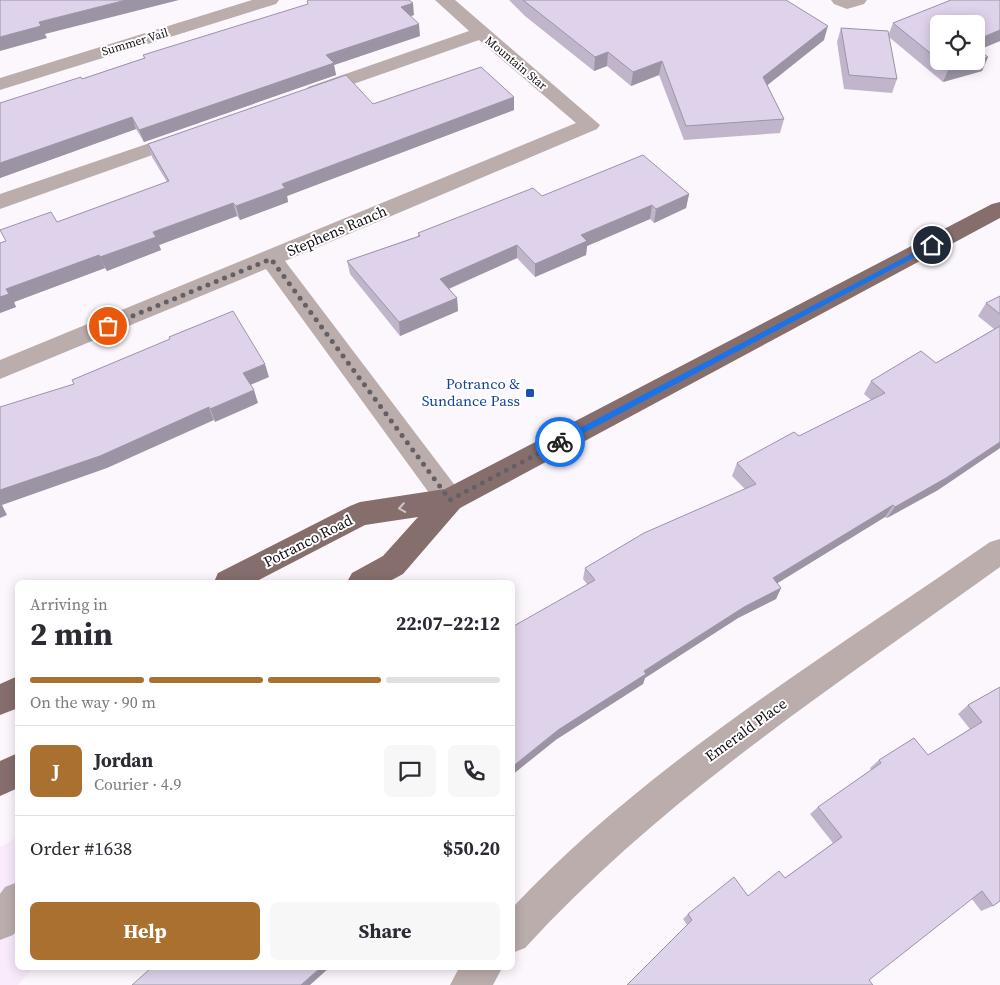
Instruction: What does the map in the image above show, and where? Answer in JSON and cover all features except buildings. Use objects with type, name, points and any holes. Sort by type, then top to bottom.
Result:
[{"type":"main road","name":"Potranco Road","points":[[232,580],[360,514],[450,500],[1000,209]]},
{"type":"main road","name":"Potranco Road","points":[[366,580],[393,565],[450,500]]},
{"type":"main road","points":[[0,700],[15,692]]},
{"type":"main road","points":[[0,779],[15,771]]},
{"type":"street","name":"Summer Vail","points":[[0,84],[270,0]]},
{"type":"street","name":"Mountain Star","points":[[444,0],[590,125]]},
{"type":"street","points":[[302,96],[481,33]]},
{"type":"street","name":"Stephens Ranch","points":[[0,370],[590,125]]},
{"type":"street","points":[[0,202],[198,132]]},
{"type":"street","points":[[271,259],[450,500]]},
{"type":"street","name":"Emerald Place","points":[[515,931],[594,850],[652,802],[730,741],[1000,551]]},
{"type":"street","points":[[0,922],[15,904]]},
{"type":"street","points":[[469,985],[481,970]]},
{"type":"shaded area","points":[[15,838],[15,970],[31,970],[18,985],[0,985],[0,847]]},
{"type":"way so far","points":[[108,326],[271,259],[450,500],[560,442]]},
{"type":"place","name":"Potranco & Sundance Pass","points":[[530,393]]},
{"type":"route","points":[[560,442],[932,245]]}]
